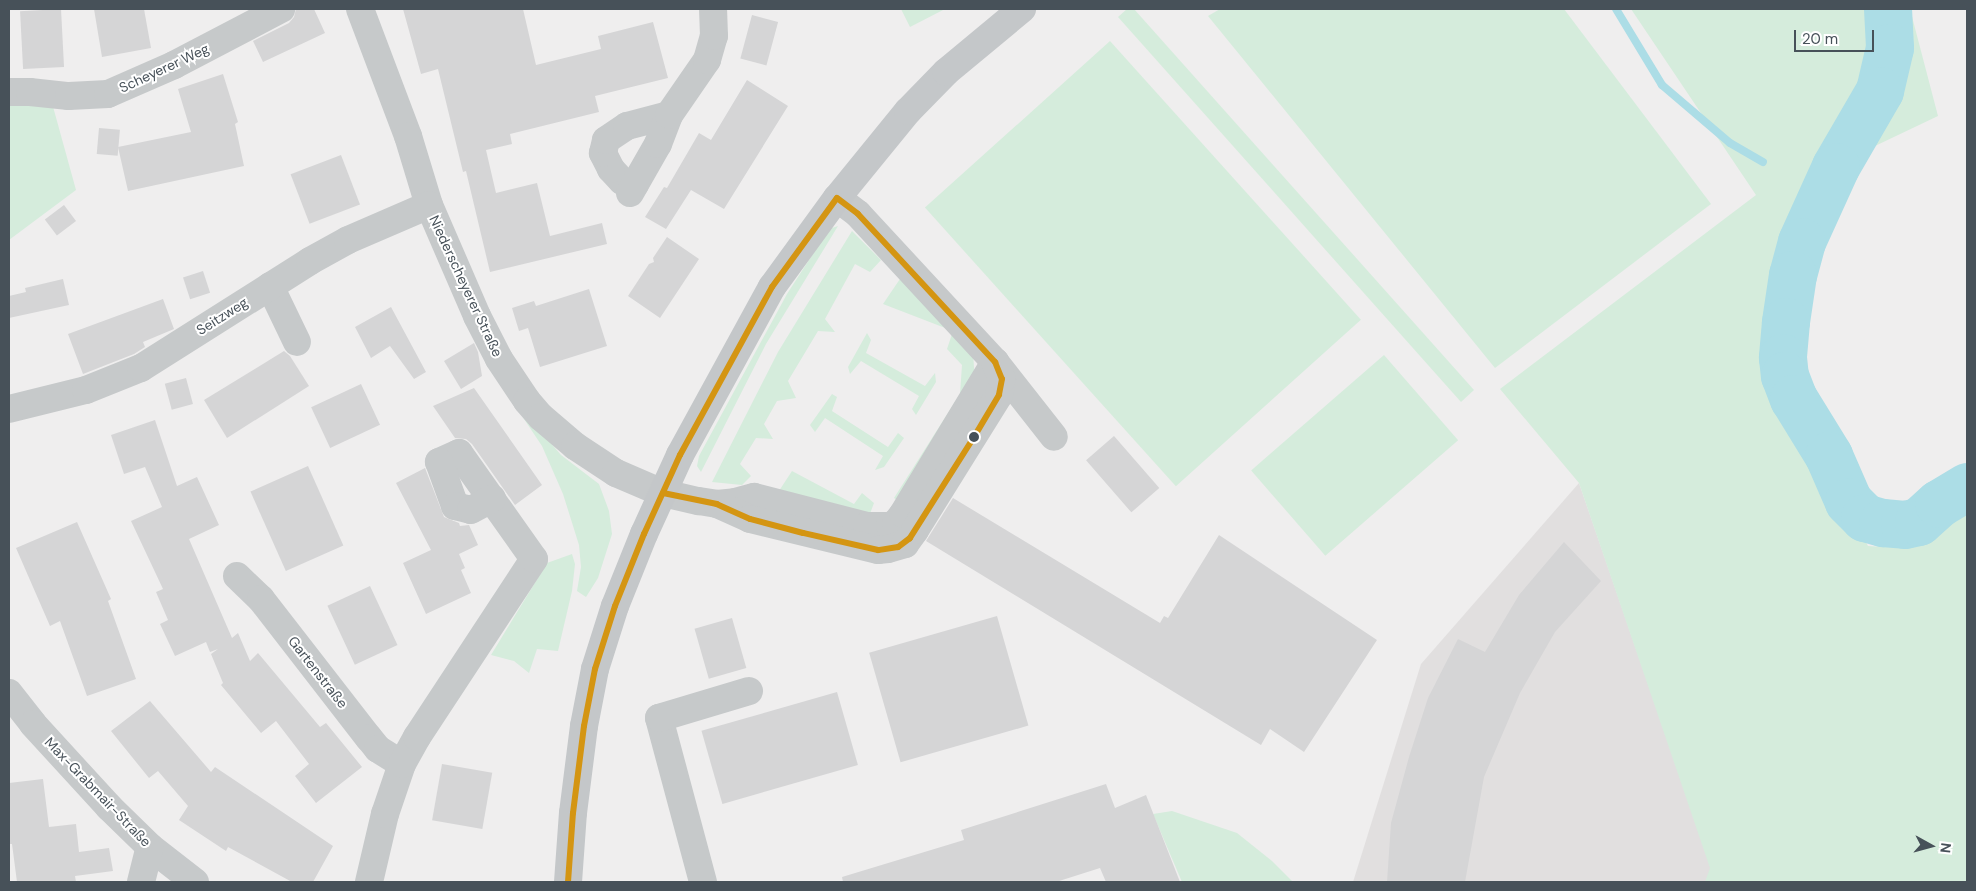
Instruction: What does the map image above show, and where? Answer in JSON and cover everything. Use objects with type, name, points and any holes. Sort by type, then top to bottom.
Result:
[{"type":"main road","points":[[568,882],[575,793],[584,726],[595,669],[619,597],[644,534],[680,455],[772,287],[837,198],[908,111],[946,72],[1022,9]]},
{"type":"street","name":"Scheyerer Weg","points":[[9,92],[69,96],[108,94],[174,65],[281,9]]},
{"type":"street","name":"Niederscheyerer Straße","points":[[360,9],[408,136],[429,205],[477,316],[499,359],[527,400],[558,432],[597,461],[638,484],[663,493],[717,504],[750,519],[878,550],[905,544],[999,395],[1002,379],[995,362]]},
{"type":"street","points":[[669,115],[627,126],[606,140],[603,153],[611,169],[622,181],[633,188],[658,144],[669,115],[707,60],[714,36],[714,9]]},
{"type":"street","points":[[837,198],[858,214],[995,362],[1054,438]]},
{"type":"street","name":"Seitzweg","points":[[9,409],[86,390],[142,368],[270,286],[348,240],[429,205]]},
{"type":"street","points":[[270,286],[297,342]]},
{"type":"street","points":[[369,882],[385,814],[402,764],[417,737],[534,559],[492,499]]},
{"type":"street","name":"Gartenstraße","points":[[237,576],[260,600],[369,738],[378,748],[402,764]]},
{"type":"street","points":[[703,882],[659,718],[749,691]]},
{"type":"street","name":"Max-Grabmair-Straße","points":[[9,692],[71,766],[150,847],[195,882]]},
{"type":"street","points":[[141,882],[150,847]]},
{"type":"shaded area","points":[[1579,483],[1716,882],[1353,882],[1421,664]]},
{"type":"green space","points":[[901,9],[945,9],[910,27]]},
{"type":"green space","points":[[1127,9],[1134,9],[1474,390],[1461,402],[1118,17]]},
{"type":"green space","points":[[1220,9],[1564,9],[1711,204],[1495,368],[1208,16]]},
{"type":"green space","points":[[1631,9],[1881,9],[1886,46],[1881,78],[1798,224],[1775,297],[1767,337],[1768,367],[1799,358],[1794,399],[1811,430],[1831,493],[1838,506],[1853,518],[1868,546],[1885,547],[1897,544],[1967,510],[1967,882],[1705,882],[1710,868],[1579,483],[1500,389],[1756,195]]},
{"type":"green space","points":[[1892,9],[1910,9],[1938,116],[1875,146],[1845,193],[1843,186],[1886,102],[1894,78],[1898,50]]},
{"type":"green space","points":[[1110,41],[1361,320],[1176,486],[925,208]]},
{"type":"green space","points":[[52,103],[76,190],[9,240],[9,106]]},
{"type":"green space","points":[[838,226],[766,344],[701,472],[697,466],[699,456],[787,294],[829,229]]},
{"type":"green space","points":[[852,231],[881,260],[870,272],[855,264],[825,319],[835,332],[818,331],[788,381],[796,398],[777,401],[764,424],[773,439],[756,438],[740,464],[751,476],[742,485],[712,482],[778,352]]},
{"type":"green space","points":[[902,276],[954,331],[973,353],[975,382],[901,503],[894,498],[960,394],[962,365],[947,349],[953,331],[883,304]]},
{"type":"green space","points":[[867,333],[871,340],[866,353],[925,386],[935,373],[936,382],[916,415],[912,409],[919,396],[861,361],[850,374],[848,367]]},
{"type":"green space","points":[[1384,355],[1458,440],[1325,556],[1251,470]]},
{"type":"green space","points":[[832,394],[837,397],[832,411],[888,447],[898,433],[904,438],[884,467],[875,470],[883,456],[825,418],[815,432],[810,425]]},
{"type":"green space","points":[[518,405],[561,455],[599,484],[609,511],[612,534],[598,578],[586,597],[577,591],[581,567],[579,545],[563,494],[542,446],[516,407]]},
{"type":"green space","points":[[792,471],[854,504],[862,493],[874,503],[868,519],[775,497]]},
{"type":"green space","points":[[572,554],[575,564],[572,591],[558,651],[537,649],[529,673],[514,661],[491,655],[547,563]]},
{"type":"green space","points":[[1172,811],[1237,833],[1272,861],[1293,882],[1182,882],[1153,814]]},
{"type":"building","points":[[61,9],[64,67],[23,69],[20,11]]},
{"type":"building","points":[[94,9],[144,9],[151,48],[102,57]]},
{"type":"building","points":[[296,9],[314,9],[325,33],[263,62],[253,41],[289,23],[294,17]]},
{"type":"building","points":[[403,9],[523,9],[536,65],[601,49],[598,36],[653,22],[668,78],[595,96],[599,112],[510,134],[512,144],[486,150],[496,193],[537,183],[550,236],[602,223],[607,244],[490,272],[466,171],[463,172],[438,69],[421,74]]},
{"type":"building","points":[[752,15],[778,22],[766,65],[740,58]]},
{"type":"building","points":[[223,74],[238,122],[235,124],[244,166],[128,191],[118,147],[191,132],[178,89]]},
{"type":"building","points":[[747,80],[788,106],[724,209],[691,190],[666,229],[645,217],[664,187],[667,188],[699,133],[711,140]]},
{"type":"building","points":[[99,128],[120,130],[118,156],[97,154]]},
{"type":"building","points":[[341,155],[360,204],[310,224],[291,174]]},
{"type":"building","points":[[64,205],[76,221],[57,235],[45,219]]},
{"type":"building","points":[[667,237],[699,259],[660,318],[628,296],[649,264],[654,262],[653,258]]},
{"type":"building","points":[[203,271],[210,293],[190,299],[183,277]]},
{"type":"building","points":[[63,279],[69,305],[9,318],[9,296],[26,292],[25,288]]},
{"type":"building","points":[[589,289],[607,346],[540,367],[528,328],[519,331],[512,308],[534,301],[536,306]]},
{"type":"building","points":[[163,299],[174,329],[143,342],[145,347],[134,354],[83,374],[68,334]]},
{"type":"building","points":[[391,307],[426,372],[414,379],[390,346],[371,358],[355,327]]},
{"type":"building","points":[[474,343],[478,352],[482,376],[461,389],[444,361]]},
{"type":"building","points":[[284,351],[290,356],[309,386],[227,438],[204,400]]},
{"type":"building","points":[[186,378],[193,404],[172,410],[165,384]]},
{"type":"building","points":[[361,384],[380,425],[330,448],[311,407]]},
{"type":"building","points":[[474,388],[542,485],[515,505],[472,444],[466,439],[455,438],[433,406]]},
{"type":"building","points":[[155,420],[177,486],[197,477],[219,525],[189,539],[232,638],[238,633],[250,661],[258,653],[320,727],[326,723],[362,767],[316,803],[295,776],[309,764],[276,721],[261,733],[221,685],[223,683],[211,654],[218,649],[210,652],[206,642],[175,656],[160,624],[168,620],[156,592],[163,589],[131,521],[162,507],[145,467],[124,474],[111,435]]},
{"type":"building","points":[[1114,436],[1159,488],[1131,512],[1086,460]]},
{"type":"building","points":[[308,466],[343,545],[286,571],[250,492]]},
{"type":"building","points":[[425,468],[444,517],[459,523],[460,526],[469,525],[478,545],[459,554],[465,568],[461,570],[471,593],[426,614],[403,563],[431,550],[396,483]]},
{"type":"building","points":[[953,498],[1160,623],[1164,616],[1168,618],[1219,535],[1377,640],[1304,752],[1270,729],[1261,745],[926,541]]},
{"type":"building","points":[[77,522],[111,599],[108,601],[136,679],[87,696],[60,621],[50,626],[16,548]]},
{"type":"building","points":[[1564,542],[1601,581],[1555,632],[1520,693],[1484,777],[1465,882],[1387,882],[1391,823],[1409,757],[1428,698],[1458,639],[1485,652],[1519,595]]},
{"type":"building","points":[[370,586],[397,645],[355,665],[327,606]]},
{"type":"building","points":[[997,616],[1028,726],[901,762],[869,653]]},
{"type":"building","points":[[732,618],[746,668],[709,679],[695,629]]},
{"type":"building","points":[[837,692],[858,765],[722,804],[701,731]]},
{"type":"building","points":[[150,701],[211,772],[215,767],[333,846],[313,882],[292,882],[228,847],[226,851],[179,820],[188,806],[158,771],[149,778],[111,731]]},
{"type":"building","points":[[442,764],[492,773],[482,829],[432,820]]},
{"type":"building","points":[[43,779],[49,827],[76,824],[79,852],[109,848],[113,871],[75,876],[76,882],[17,882],[12,844],[9,844],[9,783]]},
{"type":"building","points":[[1106,784],[1115,808],[1146,795],[1180,882],[1106,882],[1100,868],[1056,882],[843,882],[842,877],[964,840],[961,830]]},
{"type":"waterway","points":[[1616,9],[1662,85],[1730,143],[1763,162]]},
{"type":"waterway","points":[[1888,9],[1890,48],[1880,91],[1836,167],[1802,242],[1793,275],[1786,322],[1783,358],[1785,376],[1794,399],[1829,456],[1849,502],[1865,518],[1883,523],[1905,525],[1919,522],[1939,504],[1967,487]]},
{"type":"transit line","points":[[568,882],[573,813],[584,726],[595,669],[615,606],[644,534],[680,455],[772,287],[837,198],[858,214],[995,362],[1002,379],[999,395],[974,437],[910,538],[898,547],[878,550],[803,533],[750,519],[717,504],[663,493]]}]
